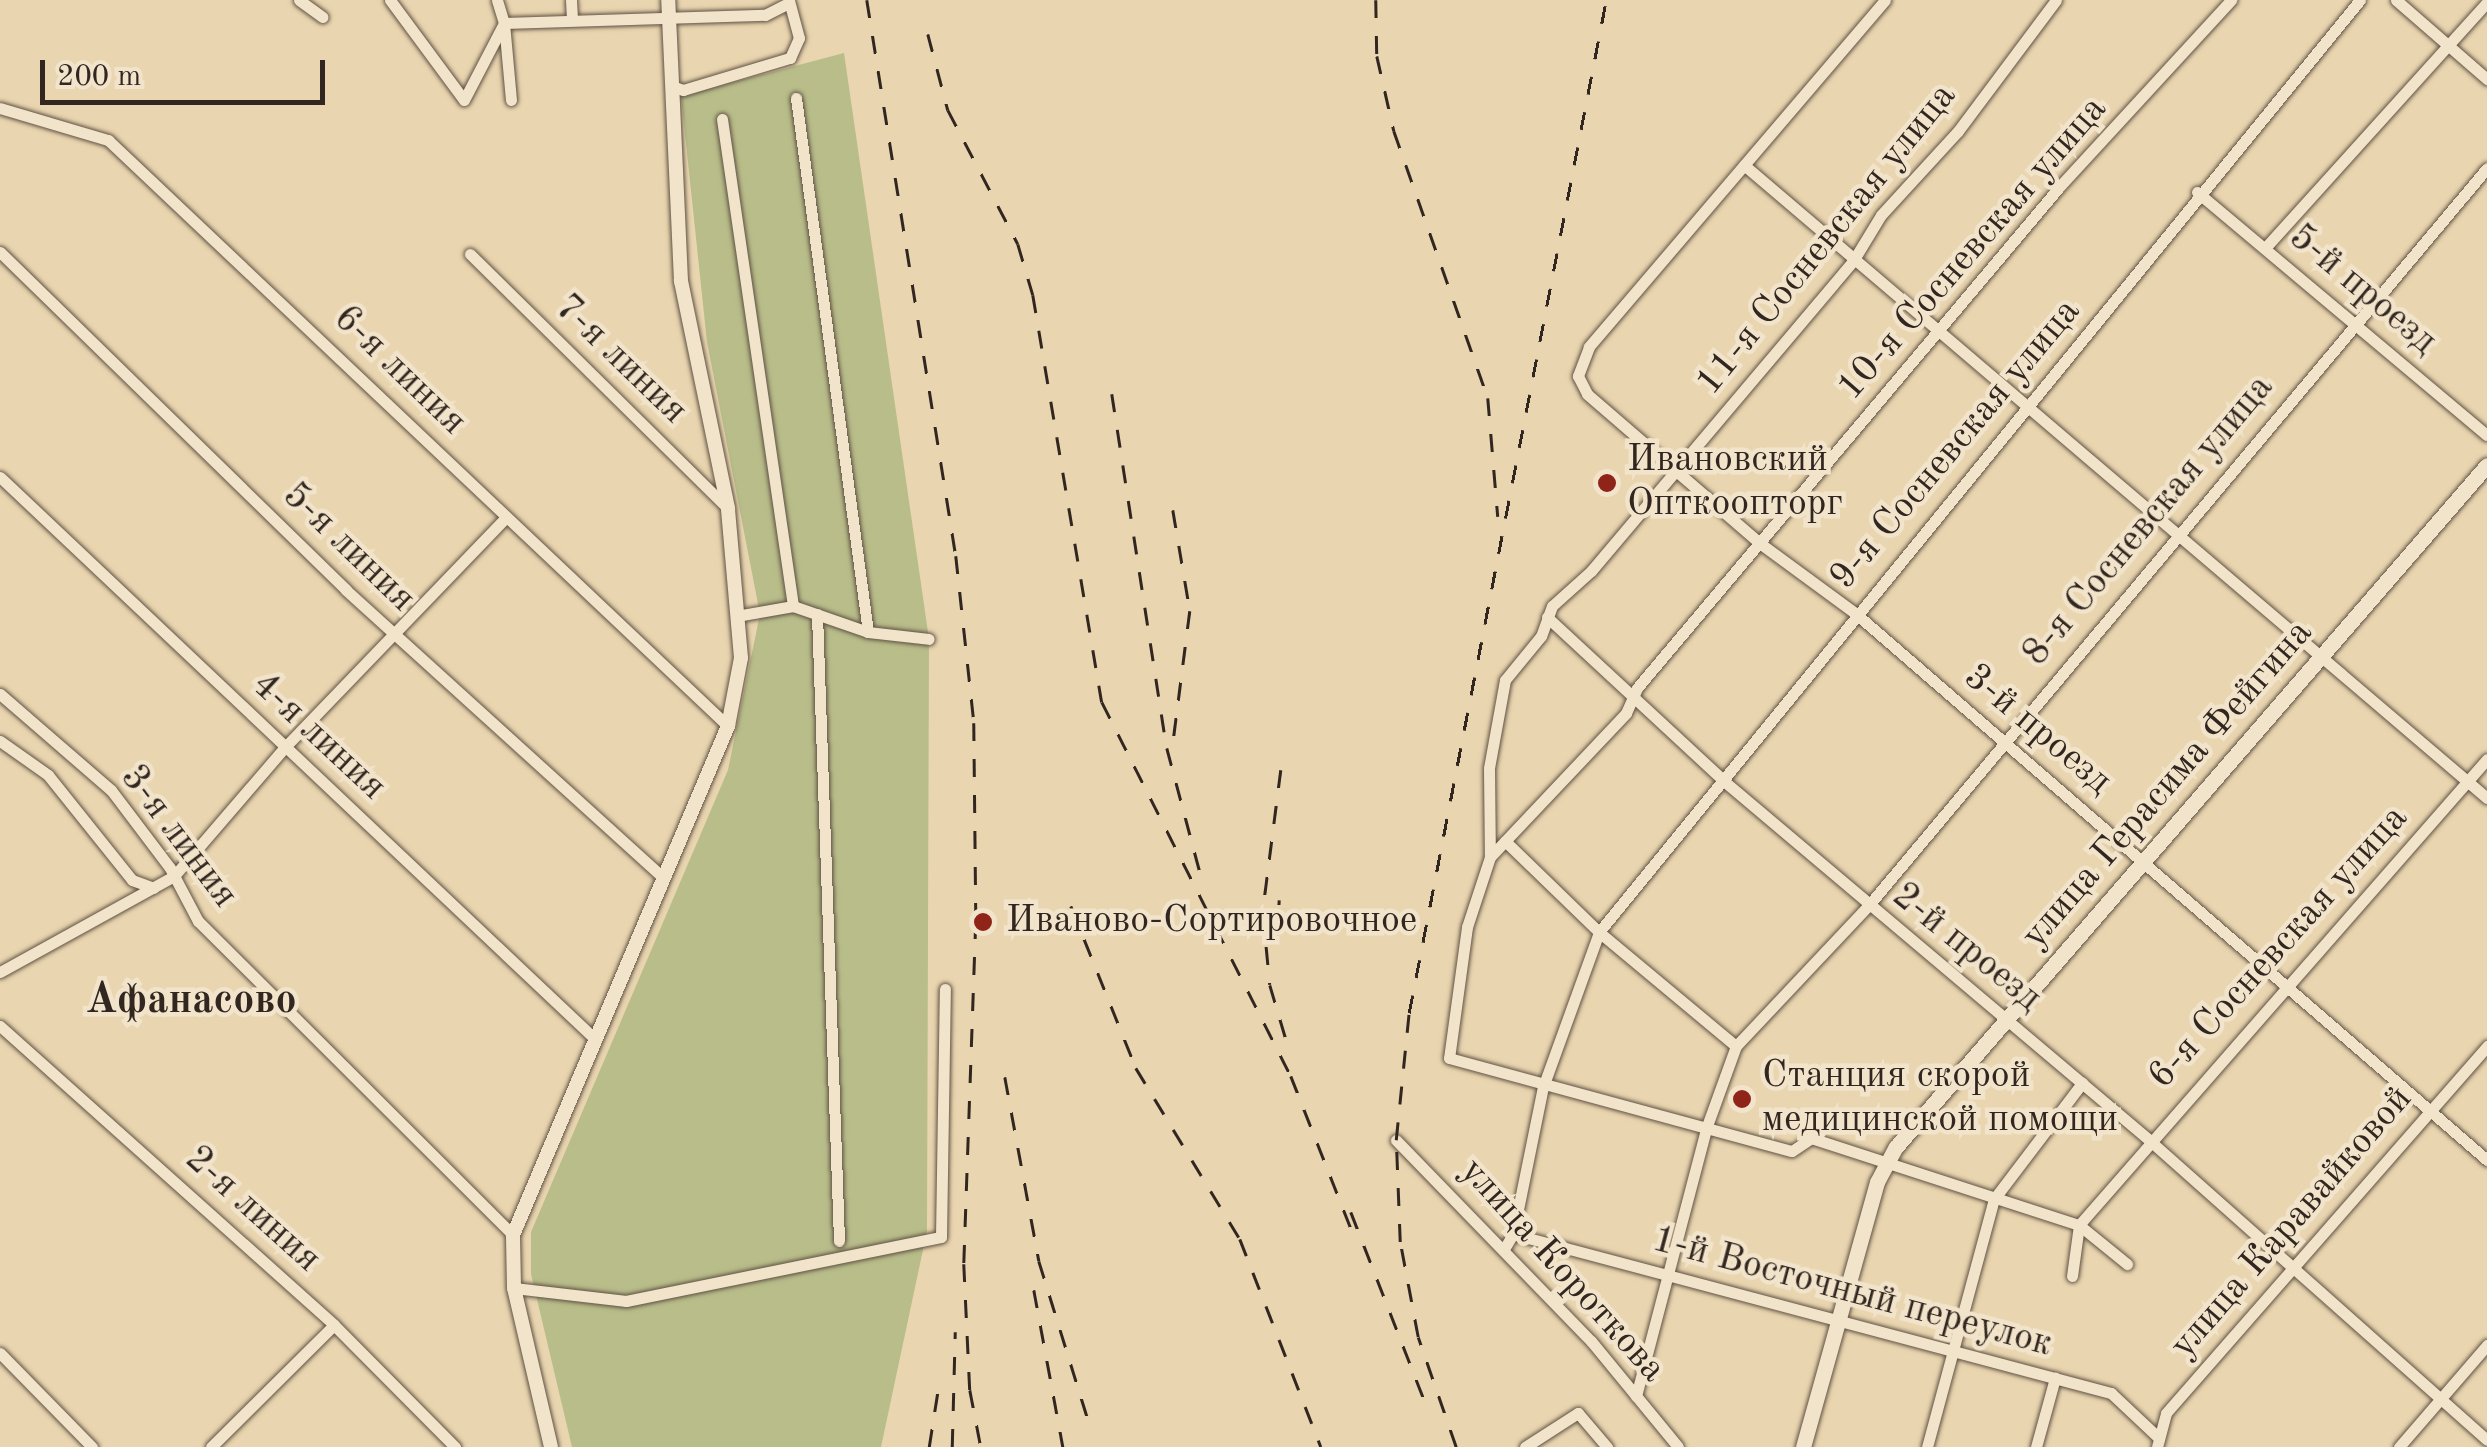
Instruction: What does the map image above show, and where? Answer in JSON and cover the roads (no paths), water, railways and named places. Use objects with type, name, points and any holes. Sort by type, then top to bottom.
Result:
[{"type":"main road","name":"улица Герасима Фейгина","points":[[1802,1447],[1885,1165],[1896,1147],[2487,464]]},
{"type":"street","points":[[300,0],[322,17]]},
{"type":"street","points":[[390,0],[464,100],[504,23]]},
{"type":"street","points":[[497,0],[504,23],[510,100]]},
{"type":"street","points":[[571,0],[572,20]]},
{"type":"street","points":[[1885,0],[1744,164],[1852,261],[2179,532],[2487,798]]},
{"type":"street","name":"11-я Сосневская улица","points":[[1543,1087],[1450,1058],[1467,927],[1490,857],[1489,768],[1505,680],[1548,618],[1552,606],[1676,473],[1852,261],[1881,215],[1958,130],[2056,0]]},
{"type":"street","name":"10-я Сосневская улица","points":[[1490,857],[1626,713],[1633,697],[1939,331],[2231,0]]},
{"type":"street","name":"9-я Сосневская улица","points":[[1599,932],[1725,782],[1855,613],[2195,207],[2198,192],[2360,0]]},
{"type":"street","points":[[2396,0],[2487,80]]},
{"type":"street","points":[[504,23],[572,20],[668,8],[765,15],[789,1],[798,38],[790,58],[683,90],[672,86]]},
{"type":"street","points":[[2266,248],[2487,2]]},
{"type":"street","points":[[551,1447],[514,1288],[513,1235],[728,726],[742,615],[728,508],[680,280],[668,8]]},
{"type":"street","points":[[796,98],[868,632]]},
{"type":"street","name":"6-я линия","points":[[0,108],[108,140],[728,726]]},
{"type":"street","points":[[722,119],[793,606]]},
{"type":"street","name":"3-й проезд","points":[[1744,164],[1589,347],[1578,376],[1587,394],[1760,544],[1855,613],[2487,1160]]},
{"type":"street","name":"8-я Сосневская улица","points":[[1736,1046],[1868,906],[2487,168]]},
{"type":"street","name":"5-й проезд","points":[[2198,192],[2487,435]]},
{"type":"street","name":"5-я линия","points":[[0,252],[396,636],[664,878]]},
{"type":"street","name":"7-я линия","points":[[470,254],[728,508]]},
{"type":"street","name":"4-я линия","points":[[0,477],[596,1040]]},
{"type":"street","points":[[0,972],[174,876],[285,748],[506,517]]},
{"type":"street","points":[[742,615],[793,606],[868,632],[929,639]]},
{"type":"street","points":[[817,614],[839,1240]]},
{"type":"street","name":"2-й проезд","points":[[1548,618],[1725,782],[2148,1139],[2293,1272],[2487,1440]]},
{"type":"street","name":"3-я линия","points":[[0,694],[111,790],[174,876],[198,921],[513,1235]]},
{"type":"street","points":[[0,742],[48,774],[132,880],[154,888]]},
{"type":"street","name":"6-я Сосневская улица","points":[[2080,1225],[2148,1139],[2487,760]]},
{"type":"street","points":[[1505,842],[1599,932],[1736,1046],[1706,1126],[1636,1396]]},
{"type":"street","points":[[1504,1249],[1513,1234],[1543,1087],[1599,932]]},
{"type":"street","points":[[514,1288],[626,1302],[941,1237],[945,989]]},
{"type":"street","name":"2-я линия","points":[[0,1026],[334,1325],[454,1447]]},
{"type":"street","name":"улица Каравайковой","points":[[2157,1445],[2166,1414],[2487,1046]]},
{"type":"street","points":[[1928,1447],[1994,1199],[2082,1083]]},
{"type":"street","points":[[1543,1087],[1706,1126],[1792,1152],[1812,1138],[1885,1165],[2080,1225],[2127,1264]]},
{"type":"street","name":"улица Короткова","points":[[1396,1140],[1504,1249],[1678,1447]]},
{"type":"street","points":[[2072,1276],[2080,1225]]},
{"type":"street","name":"1-й Восточный переулок","points":[[1513,1234],[1836,1323],[2111,1393],[2157,1445]]},
{"type":"street","points":[[211,1447],[334,1325]]},
{"type":"street","points":[[2398,1447],[2487,1346]]},
{"type":"street","points":[[0,1353],[92,1447]]},
{"type":"street","points":[[2036,1447],[2054,1378]]},
{"type":"street","points":[[1525,1447],[1578,1413],[1607,1447]]},
{"type":"railway","points":[[867,0],[956,556],[974,723],[976,921],[964,1264],[970,1390],[981,1447]]},
{"type":"railway","points":[[1376,0],[1377,56],[1394,131],[1488,398],[1498,517]]},
{"type":"railway","points":[[1456,1447],[1418,1337],[1400,1242],[1396,1140],[1409,1013],[1606,0]]},
{"type":"railway","points":[[928,34],[948,110],[1018,244],[1033,295],[1102,702],[1291,1076],[1351,1228]]},
{"type":"railway","points":[[1112,394],[1167,748],[1200,872]]},
{"type":"railway","points":[[1173,510],[1190,611],[1174,736]]},
{"type":"railway","points":[[1281,770],[1263,911],[1270,985],[1286,1039]]},
{"type":"railway","points":[[1276,941],[1279,900]]},
{"type":"railway","points":[[1071,906],[1136,1068],[1240,1239],[1321,1447]]},
{"type":"railway","points":[[1005,1077],[1039,1261],[1089,1423]]},
{"type":"railway","points":[[1351,1212],[1427,1407]]},
{"type":"railway","points":[[1034,1290],[1063,1447]]},
{"type":"railway","points":[[952,1447],[955,1332]]},
{"type":"railway","points":[[929,1447],[939,1383]]},
{"type":"place","name":"Ивановский Опткоопторг","points":[[1607,483]]},
{"type":"place","name":"Иваново-Сортировочное","points":[[983,922]]},
{"type":"place","name":"Станция скорой медицинской помощи","points":[[1742,1099]]},
{"type":"district","name":"Афанасово","points":[[191,1001]]}]
